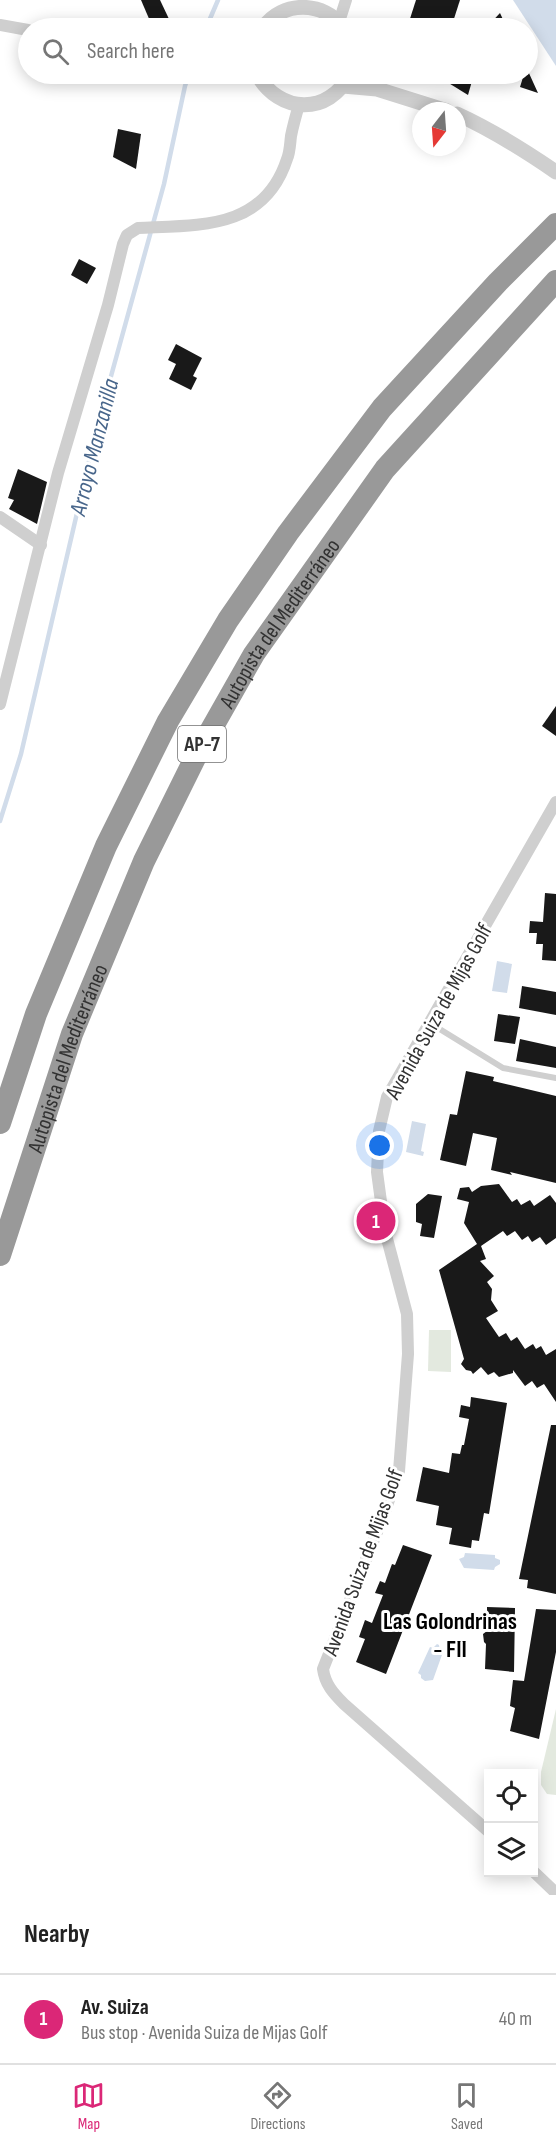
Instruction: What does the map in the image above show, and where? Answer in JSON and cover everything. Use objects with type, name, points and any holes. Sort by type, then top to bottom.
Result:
[{"type":"highway","name":"Autopista del Mediterráneo","points":[[0,1123],[36,1014],[101,856],[168,721],[228,620],[288,533],[382,408],[498,282],[556,224]]},
{"type":"highway","name":"Autopista del Mediterráneo","points":[[0,1255],[72,1034],[144,861],[195,758],[254,654],[378,479],[556,281]]},
{"type":"street","points":[[272,0],[275,15]]},
{"type":"street","points":[[342,18],[346,0]]},
{"type":"street","points":[[272,18],[287,9],[300,7],[314,8],[333,18]]},
{"type":"street","points":[[0,25],[18,28]]},
{"type":"street","points":[[263,84],[274,95],[299,105],[323,101],[334,95],[343,84]]},
{"type":"street","points":[[362,84],[420,102]]},
{"type":"street","points":[[0,704],[58,473],[108,305],[119,255],[128,235],[138,228],[222,222],[260,203],[277,183],[288,158],[291,134],[299,105]]},
{"type":"street","points":[[466,118],[481,124],[556,172]]},
{"type":"street","points":[[0,516],[41,545]]},
{"type":"street","name":"Avenida Suiza de Mijas Golf","points":[[484,1827],[344,1704],[324,1679],[323,1669],[399,1471],[408,1354],[407,1314],[385,1231],[377,1172],[379,1131],[387,1097],[556,802]]},
{"type":"street","points":[[538,1876],[556,1893]]},
{"type":"lane","points":[[432,1017],[438,1028],[503,1068],[556,1078]]},
{"type":"shaded area","points":[[429,1330],[451,1330],[451,1372],[428,1371]]},
{"type":"shaded area","points":[[556,1709],[556,1795],[547,1794],[541,1785],[541,1772]]},
{"type":"water","points":[[513,0],[556,0],[556,66],[538,38],[538,18],[525,18]]},
{"type":"water","points":[[497,961],[512,964],[507,993],[492,991]]},
{"type":"water","points":[[412,1121],[426,1124],[421,1151],[424,1152],[423,1156],[406,1152]]},
{"type":"water","points":[[465,1553],[495,1555],[495,1558],[500,1560],[500,1564],[494,1570],[464,1568],[459,1559],[464,1557]]},
{"type":"water","points":[[437,1644],[443,1652],[433,1680],[425,1681],[418,1673],[430,1647],[433,1648]]},
{"type":"building","points":[[141,0],[160,0],[169,18],[149,18]]},
{"type":"building","points":[[416,0],[460,0],[454,18],[410,18]]},
{"type":"building","points":[[450,84],[471,84],[468,95]]},
{"type":"building","points":[[521,84],[534,84],[538,93],[520,87]]},
{"type":"building","points":[[118,129],[141,134],[136,169],[113,157]]},
{"type":"building","points":[[79,259],[96,268],[87,284],[71,275]]},
{"type":"building","points":[[176,344],[202,358],[193,376],[197,378],[191,390],[169,379],[176,364],[168,360]]},
{"type":"building","points":[[18,469],[47,482],[37,524],[9,509],[14,500],[8,498]]},
{"type":"building","points":[[556,706],[556,736],[542,726]]},
{"type":"building","points":[[545,893],[556,894],[556,961],[542,960],[543,944],[536,944],[537,933],[529,933],[530,921],[543,922]]},
{"type":"building","points":[[522,986],[556,992],[556,1015],[519,1008]]},
{"type":"building","points":[[498,1014],[520,1017],[515,1044],[494,1041]]},
{"type":"building","points":[[520,1039],[556,1047],[556,1068],[516,1061]]},
{"type":"building","points":[[466,1071],[494,1077],[493,1081],[556,1096],[556,1183],[491,1170],[497,1138],[473,1133],[466,1166],[440,1160],[450,1114],[457,1115]]},
{"type":"building","points":[[499,1184],[512,1202],[517,1199],[521,1205],[530,1200],[534,1206],[550,1195],[556,1203],[556,1238],[546,1245],[540,1237],[532,1242],[528,1236],[522,1240],[515,1231],[507,1236],[503,1231],[481,1246],[486,1259],[480,1261],[494,1276],[487,1282],[492,1289],[491,1300],[498,1311],[486,1318],[499,1337],[506,1333],[511,1341],[517,1337],[525,1349],[533,1344],[536,1349],[541,1346],[546,1355],[556,1349],[556,1402],[544,1384],[537,1388],[532,1381],[525,1386],[513,1370],[513,1373],[499,1377],[494,1372],[488,1375],[481,1367],[473,1374],[461,1364],[464,1359],[439,1270],[477,1244],[464,1223],[469,1202],[457,1199],[460,1188],[469,1187],[472,1192],[481,1186]]},
{"type":"building","points":[[428,1194],[442,1196],[434,1238],[420,1236],[422,1224],[416,1222],[416,1204]]},
{"type":"building","points":[[471,1397],[507,1403],[489,1514],[484,1513],[479,1541],[472,1540],[471,1548],[449,1544],[452,1528],[436,1525],[439,1506],[416,1501],[423,1467],[449,1473],[452,1453],[460,1454],[469,1419],[459,1417],[461,1405],[470,1407]]},
{"type":"building","points":[[551,1425],[556,1425],[556,1594],[527,1588],[528,1580],[519,1579]]},
{"type":"building","points":[[403,1545],[432,1555],[386,1674],[356,1662],[365,1639],[359,1637],[365,1620],[372,1623],[383,1595],[375,1593],[380,1581],[385,1583],[392,1564],[395,1565]]},
{"type":"building","points":[[487,1607],[515,1608],[514,1672],[485,1669],[486,1644],[483,1634],[487,1631]]},
{"type":"building","points":[[536,1609],[556,1610],[556,1652],[539,1739],[510,1731],[515,1708],[510,1706],[513,1680],[524,1681]]},
{"type":"waterway","name":"Arroyo Manzanilla","points":[[210,18],[218,0]]},
{"type":"waterway","name":"Arroyo Manzanilla","points":[[0,821],[21,754],[97,427],[164,184],[186,84]]},
{"type":"place","name":"Av. Suiza","points":[[376,1221]]},
{"type":"district","name":"Las Golondrinas - FII","points":[[450,1635]]}]
